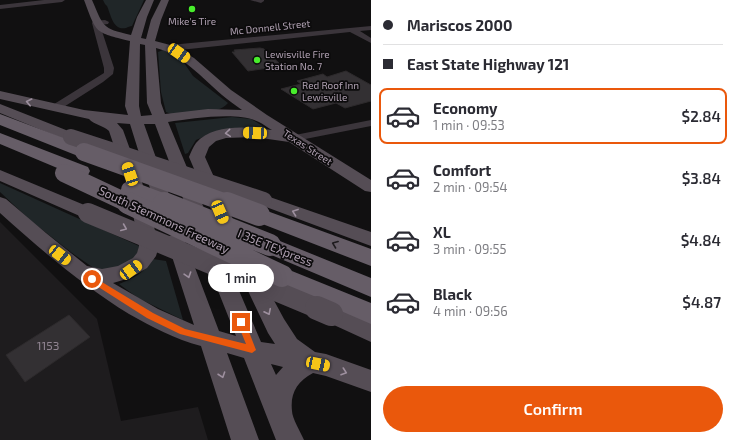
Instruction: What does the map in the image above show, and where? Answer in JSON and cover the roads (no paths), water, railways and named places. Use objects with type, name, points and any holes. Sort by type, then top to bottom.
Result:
[{"type":"highway","name":"South Stemmons Freeway","points":[[0,119],[76,165],[282,276],[371,314]]},
{"type":"highway","name":"I 35E TEXpress","points":[[0,138],[76,165],[371,288]]},
{"type":"highway","name":"South Stemmons Freeway","points":[[0,148],[261,208],[371,258]]},
{"type":"main road","points":[[88,0],[101,23]]},
{"type":"main road","points":[[97,0],[101,23]]},
{"type":"main road","points":[[150,0],[136,36],[132,106],[140,137],[245,440]]},
{"type":"main road","points":[[164,0],[152,35],[154,103],[252,350],[290,440]]},
{"type":"main road","name":"Texas Street","points":[[101,23],[99,28],[109,33],[136,36],[152,35],[184,46],[190,60]]},
{"type":"main road","points":[[152,35],[167,39]]},
{"type":"main road","name":"Texas Street","points":[[167,39],[229,95],[262,118],[371,187]]},
{"type":"main road","points":[[0,95],[85,115],[108,123],[116,130],[136,188],[149,246],[146,256],[140,263],[123,273],[102,277],[81,272]]},
{"type":"main road","points":[[218,112],[230,107],[232,100],[229,95]]},
{"type":"main road","name":"South Stemmons Freeway","points":[[0,108],[71,137],[261,208],[371,239]]},
{"type":"main road","points":[[85,115],[136,120],[160,119],[218,112],[242,114],[262,118]]},
{"type":"main road","points":[[294,138],[255,133],[218,134],[202,143],[198,149],[197,157],[226,225],[276,326],[289,346],[310,362]]},
{"type":"main road","name":"South Stemmons Freeway","points":[[0,175],[371,332]]},
{"type":"main road","points":[[0,203],[39,238],[81,272],[112,293],[183,332],[252,350],[326,365],[371,381]]},
{"type":"main road","points":[[279,414],[281,387],[294,371],[310,362]]},
{"type":"street","points":[[0,7],[62,0]]},
{"type":"street","points":[[253,0],[261,1]]},
{"type":"street","points":[[55,108],[108,74],[109,68],[101,23]]},
{"type":"street","name":"Mc Donnell Street","points":[[184,46],[371,28]]},
{"type":"street","points":[[352,30],[371,41]]},
{"type":"street","points":[[294,138],[371,123]]},
{"type":"place","name":"Mike's Tire","points":[[192,9]]},
{"type":"place","name":"Lewisville Fire Station No. 7","points":[[257,60]]},
{"type":"place","name":"Red Roof Inn Lewisville","points":[[294,91]]}]
